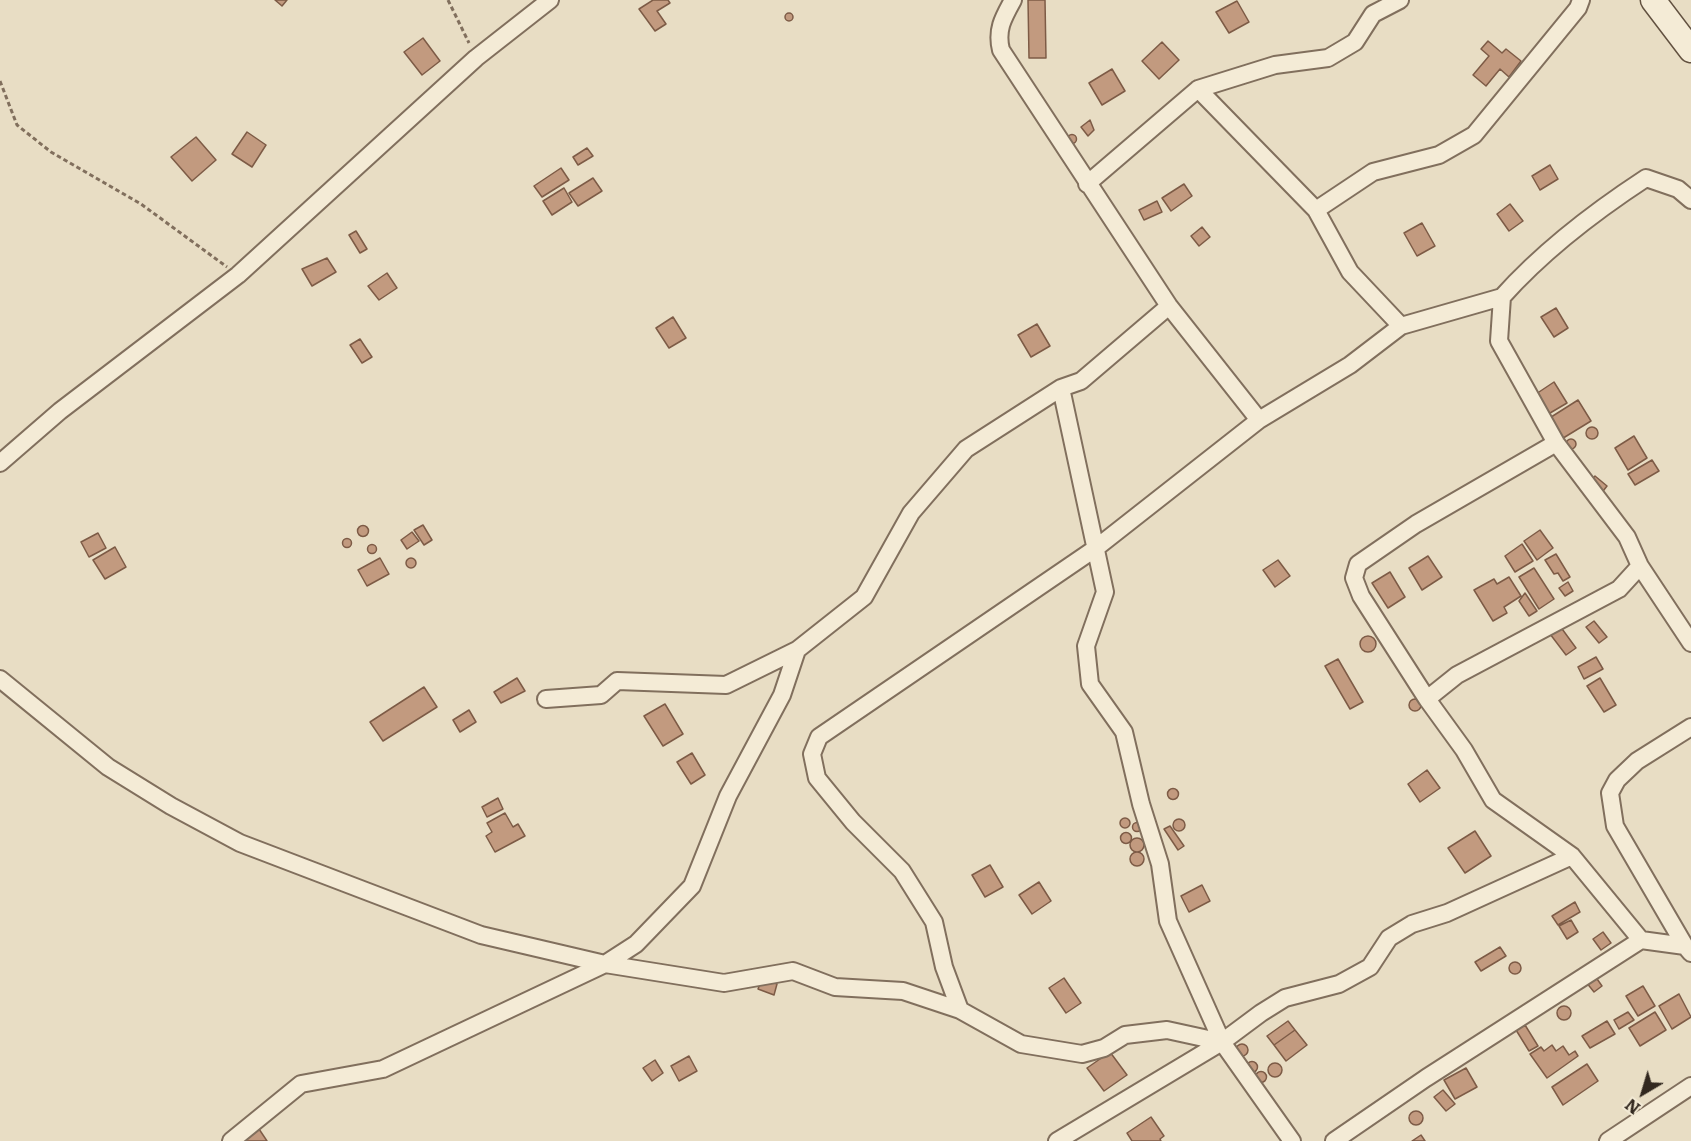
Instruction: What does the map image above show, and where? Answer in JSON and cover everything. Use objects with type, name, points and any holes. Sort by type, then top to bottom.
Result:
[{"type":"main road","points":[[1653,0],[1691,50]]},
{"type":"street","points":[[0,463],[60,411],[238,275],[476,58],[550,0]]},
{"type":"street","points":[[1013,0],[1002,21],[998,36],[1002,50],[1169,306],[1259,420]]},
{"type":"street","points":[[1088,184],[1198,89],[1275,65],[1328,58],[1355,42],[1373,14],[1400,0]]},
{"type":"street","points":[[1316,210],[1373,172],[1439,155],[1474,135],[1578,8],[1581,0]]},
{"type":"street","points":[[1198,89],[1316,210],[1350,272],[1401,326]]},
{"type":"street","points":[[960,1010],[944,968],[934,922],[902,871],[853,822],[817,778],[812,754],[819,737],[1096,548],[1259,420],[1350,365],[1401,326],[1502,297],[1537,260],[1608,203],[1646,178],[1678,189],[1691,200]]},
{"type":"street","points":[[1502,297],[1499,341],[1556,443],[1627,537],[1640,566],[1691,644]]},
{"type":"street","points":[[546,699],[601,695],[617,681],[726,685],[797,650],[864,597],[911,513],[966,449],[1061,388],[1082,381],[1169,306]]},
{"type":"street","points":[[1061,388],[1106,592],[1086,646],[1090,684],[1124,732],[1141,804],[1160,864],[1167,921],[1222,1042],[1292,1141]]},
{"type":"street","points":[[1556,443],[1416,524],[1358,564],[1354,578],[1361,596],[1427,699],[1464,750],[1493,800],[1572,856],[1641,940],[1688,950]]},
{"type":"street","points":[[1427,699],[1457,675],[1619,589],[1640,566]]},
{"type":"street","points":[[231,1141],[301,1084],[383,1069],[605,964],[636,944],[692,886],[728,796],[782,695],[797,650]]},
{"type":"street","points":[[0,679],[108,767],[171,806],[240,843],[481,935],[605,964],[724,983],[794,971],[835,987],[903,992],[960,1010],[1021,1044],[1082,1054],[1104,1048],[1125,1035],[1167,1030],[1222,1042]]},
{"type":"street","points":[[1688,950],[1615,826],[1610,793],[1617,780],[1637,761],[1691,727]]},
{"type":"street","points":[[1057,1141],[1222,1042],[1285,998],[1339,984],[1370,967],[1389,938],[1412,924],[1447,913],[1572,856]]},
{"type":"street","points":[[1334,1141],[1426,1078],[1641,940]]},
{"type":"street","points":[[1608,1141],[1691,1086]]},
{"type":"path","points":[[448,0],[476,58]]},
{"type":"path","points":[[0,81],[17,125],[51,152],[141,204],[238,275]]},
{"type":"building","points":[[275,0],[287,0],[282,6]]},
{"type":"building","points":[[653,0],[668,0],[670,3],[657,11],[666,24],[655,31],[639,9]]},
{"type":"building","points":[[1028,0],[1045,0],[1046,58],[1029,58]]},
{"type":"building","points":[[1237,1],[1249,22],[1229,33],[1216,12]]},
{"type":"building","points":[[789,13],[793,17],[789,21],[785,17]]},
{"type":"building","points":[[423,38],[440,61],[422,75],[404,52]]},
{"type":"building","points":[[1488,41],[1502,53],[1506,49],[1521,61],[1509,77],[1500,69],[1486,86],[1473,75],[1489,56],[1481,49]]},
{"type":"building","points":[[1162,42],[1179,60],[1159,79],[1142,61]]},
{"type":"building","points":[[1112,69],[1125,91],[1102,105],[1089,83]]},
{"type":"building","points":[[1090,120],[1094,130],[1088,136],[1081,127]]},
{"type":"building","points":[[247,132],[266,145],[252,167],[232,154]]},
{"type":"building","points":[[1072,134],[1077,139],[1072,144],[1067,139]]},
{"type":"building","points":[[196,137],[216,160],[192,181],[171,157]]},
{"type":"building","points":[[587,148],[593,156],[578,165],[573,157]]},
{"type":"building","points":[[1550,165],[1558,179],[1540,190],[1532,176]]},
{"type":"building","points":[[561,168],[569,180],[542,197],[534,186]]},
{"type":"building","points":[[593,178],[602,191],[578,206],[569,193]]},
{"type":"building","points":[[1184,184],[1192,196],[1171,211],[1162,198]]},
{"type":"building","points":[[564,188],[572,202],[552,215],[543,201]]},
{"type":"building","points":[[1157,201],[1162,212],[1144,220],[1139,210]]},
{"type":"building","points":[[1510,204],[1523,221],[1509,231],[1497,214]]},
{"type":"building","points":[[1422,223],[1435,246],[1417,256],[1404,233]]},
{"type":"building","points":[[1202,227],[1210,237],[1199,246],[1191,236]]},
{"type":"building","points":[[356,231],[367,249],[360,253],[349,235]]},
{"type":"building","points":[[327,258],[336,272],[312,286],[302,269]]},
{"type":"building","points":[[387,273],[397,288],[379,300],[368,286]]},
{"type":"building","points":[[1556,308],[1568,328],[1554,337],[1541,317]]},
{"type":"building","points":[[673,317],[686,338],[669,348],[656,328]]},
{"type":"building","points":[[1037,324],[1050,346],[1031,357],[1018,335]]},
{"type":"building","points":[[360,339],[372,357],[362,363],[350,345]]},
{"type":"building","points":[[1554,382],[1567,403],[1545,416],[1533,396]]},
{"type":"building","points":[[1578,400],[1591,421],[1560,440],[1548,419]]},
{"type":"building","points":[[1594,427],[1597,428],[1597,438],[1590,439],[1587,438],[1586,431],[1587,428]]},
{"type":"building","points":[[1634,436],[1647,458],[1628,470],[1615,448]]},
{"type":"building","points":[[1571,439],[1575,440],[1575,448],[1571,449],[1567,448],[1566,444],[1567,440]]},
{"type":"building","points":[[1652,460],[1659,471],[1635,485],[1628,474]]},
{"type":"building","points":[[1595,476],[1607,486],[1600,495],[1587,485]]},
{"type":"building","points":[[423,525],[432,540],[424,545],[414,530]]},
{"type":"building","points":[[363,526],[367,527],[367,535],[363,536],[359,535],[358,531],[359,527]]},
{"type":"building","points":[[1540,530],[1553,548],[1537,560],[1524,541]]},
{"type":"building","points":[[412,532],[419,541],[407,549],[401,540]]},
{"type":"building","points":[[98,533],[106,548],[89,557],[81,542]]},
{"type":"building","points":[[347,538],[352,543],[347,548],[342,543]]},
{"type":"building","points":[[1522,544],[1533,561],[1515,572],[1505,556]]},
{"type":"building","points":[[372,545],[376,549],[372,553],[368,549]]},
{"type":"building","points":[[115,547],[126,567],[105,579],[93,560]]},
{"type":"building","points":[[1556,554],[1570,577],[1563,581],[1558,573],[1554,574],[1545,560]]},
{"type":"building","points":[[1428,556],[1442,577],[1422,590],[1409,568]]},
{"type":"building","points":[[380,558],[389,574],[367,586],[358,570]]},
{"type":"building","points":[[411,558],[415,559],[415,567],[411,568],[407,567],[406,563],[407,559]]},
{"type":"building","points":[[1278,560],[1290,576],[1275,587],[1263,570]]},
{"type":"building","points":[[1534,568],[1554,599],[1539,609],[1519,577]]},
{"type":"building","points":[[1390,572],[1405,597],[1388,608],[1372,583]]},
{"type":"building","points":[[1509,577],[1521,596],[1504,607],[1507,613],[1493,621],[1474,590],[1494,579],[1497,584]]},
{"type":"building","points":[[1568,582],[1573,591],[1565,596],[1559,588]]},
{"type":"building","points":[[1525,593],[1537,611],[1529,616],[1519,601]]},
{"type":"building","points":[[1594,621],[1607,637],[1599,643],[1586,627]]},
{"type":"building","points":[[1557,622],[1576,648],[1566,655],[1547,630]]},
{"type":"building","points":[[1368,636],[1376,644],[1368,652],[1360,644]]},
{"type":"building","points":[[1596,657],[1603,669],[1584,679],[1578,667]]},
{"type":"building","points":[[1338,659],[1363,702],[1350,709],[1325,666]]},
{"type":"building","points":[[517,678],[525,691],[501,703],[494,692]]},
{"type":"building","points":[[1600,678],[1616,705],[1604,712],[1587,686]]},
{"type":"building","points":[[424,687],[437,707],[383,741],[370,722]]},
{"type":"building","points":[[1417,699],[1421,705],[1417,711],[1413,711],[1409,703]]},
{"type":"building","points":[[665,704],[683,734],[663,746],[644,716]]},
{"type":"building","points":[[469,710],[476,722],[460,732],[453,720]]},
{"type":"building","points":[[692,753],[705,775],[691,784],[677,762]]},
{"type":"building","points":[[1427,770],[1440,788],[1420,802],[1408,784]]},
{"type":"building","points":[[1173,789],[1177,790],[1177,798],[1173,799],[1169,798],[1168,794],[1169,790]]},
{"type":"building","points":[[498,798],[503,809],[487,817],[482,807]]},
{"type":"building","points":[[505,813],[513,827],[518,824],[525,836],[495,852],[486,836],[492,832],[487,823]]},
{"type":"building","points":[[1125,818],[1129,819],[1129,827],[1125,828],[1121,827],[1120,823],[1121,819]]},
{"type":"building","points":[[1179,819],[1185,825],[1179,831],[1173,825]]},
{"type":"building","points":[[1137,822],[1142,827],[1137,832],[1132,827]]},
{"type":"building","points":[[1170,826],[1184,846],[1178,850],[1164,829]]},
{"type":"building","points":[[1475,831],[1491,856],[1465,873],[1448,848]]},
{"type":"building","points":[[1126,832],[1132,838],[1126,844],[1120,838]]},
{"type":"building","points":[[1137,838],[1142,840],[1144,845],[1142,850],[1137,852],[1132,850],[1130,845],[1132,840]]},
{"type":"building","points":[[1137,852],[1142,854],[1144,859],[1142,864],[1137,866],[1132,864],[1130,859],[1132,854]]},
{"type":"building","points":[[990,865],[1003,887],[985,897],[972,875]]},
{"type":"building","points":[[1039,882],[1051,901],[1032,914],[1019,895]]},
{"type":"building","points":[[1202,885],[1210,901],[1189,912],[1181,896]]},
{"type":"building","points":[[1575,902],[1580,912],[1558,925],[1552,916]]},
{"type":"building","points":[[1571,920],[1578,932],[1567,939],[1559,926]]},
{"type":"building","points":[[1603,932],[1611,943],[1601,950],[1593,939]]},
{"type":"building","points":[[1500,947],[1506,956],[1481,971],[1475,962]]},
{"type":"building","points":[[1515,962],[1521,968],[1515,974],[1509,968]]},
{"type":"building","points":[[1595,976],[1602,986],[1594,992],[1586,982]]},
{"type":"building","points":[[762,978],[777,984],[774,995],[758,989]]},
{"type":"building","points":[[1064,978],[1081,1003],[1066,1013],[1049,988]]},
{"type":"building","points":[[1643,986],[1655,1006],[1638,1016],[1626,996]]},
{"type":"building","points":[[1679,994],[1691,1017],[1672,1029],[1659,1006]]},
{"type":"building","points":[[1564,1006],[1569,1008],[1571,1013],[1569,1018],[1564,1020],[1559,1018],[1557,1013],[1559,1008]]},
{"type":"building","points":[[1628,1012],[1634,1020],[1619,1029],[1614,1020]]},
{"type":"building","points":[[1655,1012],[1666,1030],[1640,1046],[1629,1028]]},
{"type":"building","points":[[1288,1021],[1295,1030],[1274,1045],[1267,1036]]},
{"type":"building","points":[[1607,1021],[1615,1034],[1590,1048],[1582,1036]]},
{"type":"building","points":[[1525,1025],[1538,1046],[1529,1051],[1516,1030]]},
{"type":"building","points":[[1295,1030],[1307,1045],[1286,1061],[1274,1045]]},
{"type":"building","points":[[1242,1044],[1248,1050],[1242,1056],[1236,1050]]},
{"type":"building","points":[[1552,1045],[1556,1051],[1563,1046],[1569,1055],[1575,1051],[1578,1056],[1547,1078],[1530,1054],[1541,1047],[1544,1051]]},
{"type":"building","points":[[1110,1052],[1127,1075],[1104,1091],[1087,1068]]},
{"type":"building","points":[[689,1056],[697,1071],[679,1081],[671,1066]]},
{"type":"building","points":[[655,1060],[663,1073],[652,1081],[643,1068]]},
{"type":"building","points":[[1252,1062],[1256,1063],[1256,1071],[1252,1072],[1248,1071],[1247,1067],[1248,1063]]},
{"type":"building","points":[[1275,1063],[1280,1065],[1282,1070],[1280,1075],[1275,1077],[1270,1075],[1268,1070],[1270,1065]]},
{"type":"building","points":[[1587,1064],[1598,1081],[1563,1105],[1552,1087]]},
{"type":"building","points":[[1466,1068],[1477,1087],[1455,1099],[1444,1080]]},
{"type":"building","points":[[1261,1072],[1265,1073],[1265,1081],[1261,1082],[1257,1081],[1256,1077],[1257,1073]]},
{"type":"building","points":[[1443,1090],[1455,1104],[1446,1111],[1434,1097]]},
{"type":"building","points":[[1416,1111],[1421,1113],[1423,1118],[1421,1123],[1416,1125],[1411,1123],[1409,1118],[1411,1113]]},
{"type":"building","points":[[1151,1117],[1164,1136],[1160,1139],[1161,1141],[1132,1141],[1127,1133]]},
{"type":"building","points":[[259,1129],[267,1141],[241,1141]]},
{"type":"building","points":[[1421,1135],[1425,1141],[1412,1141]]}]
